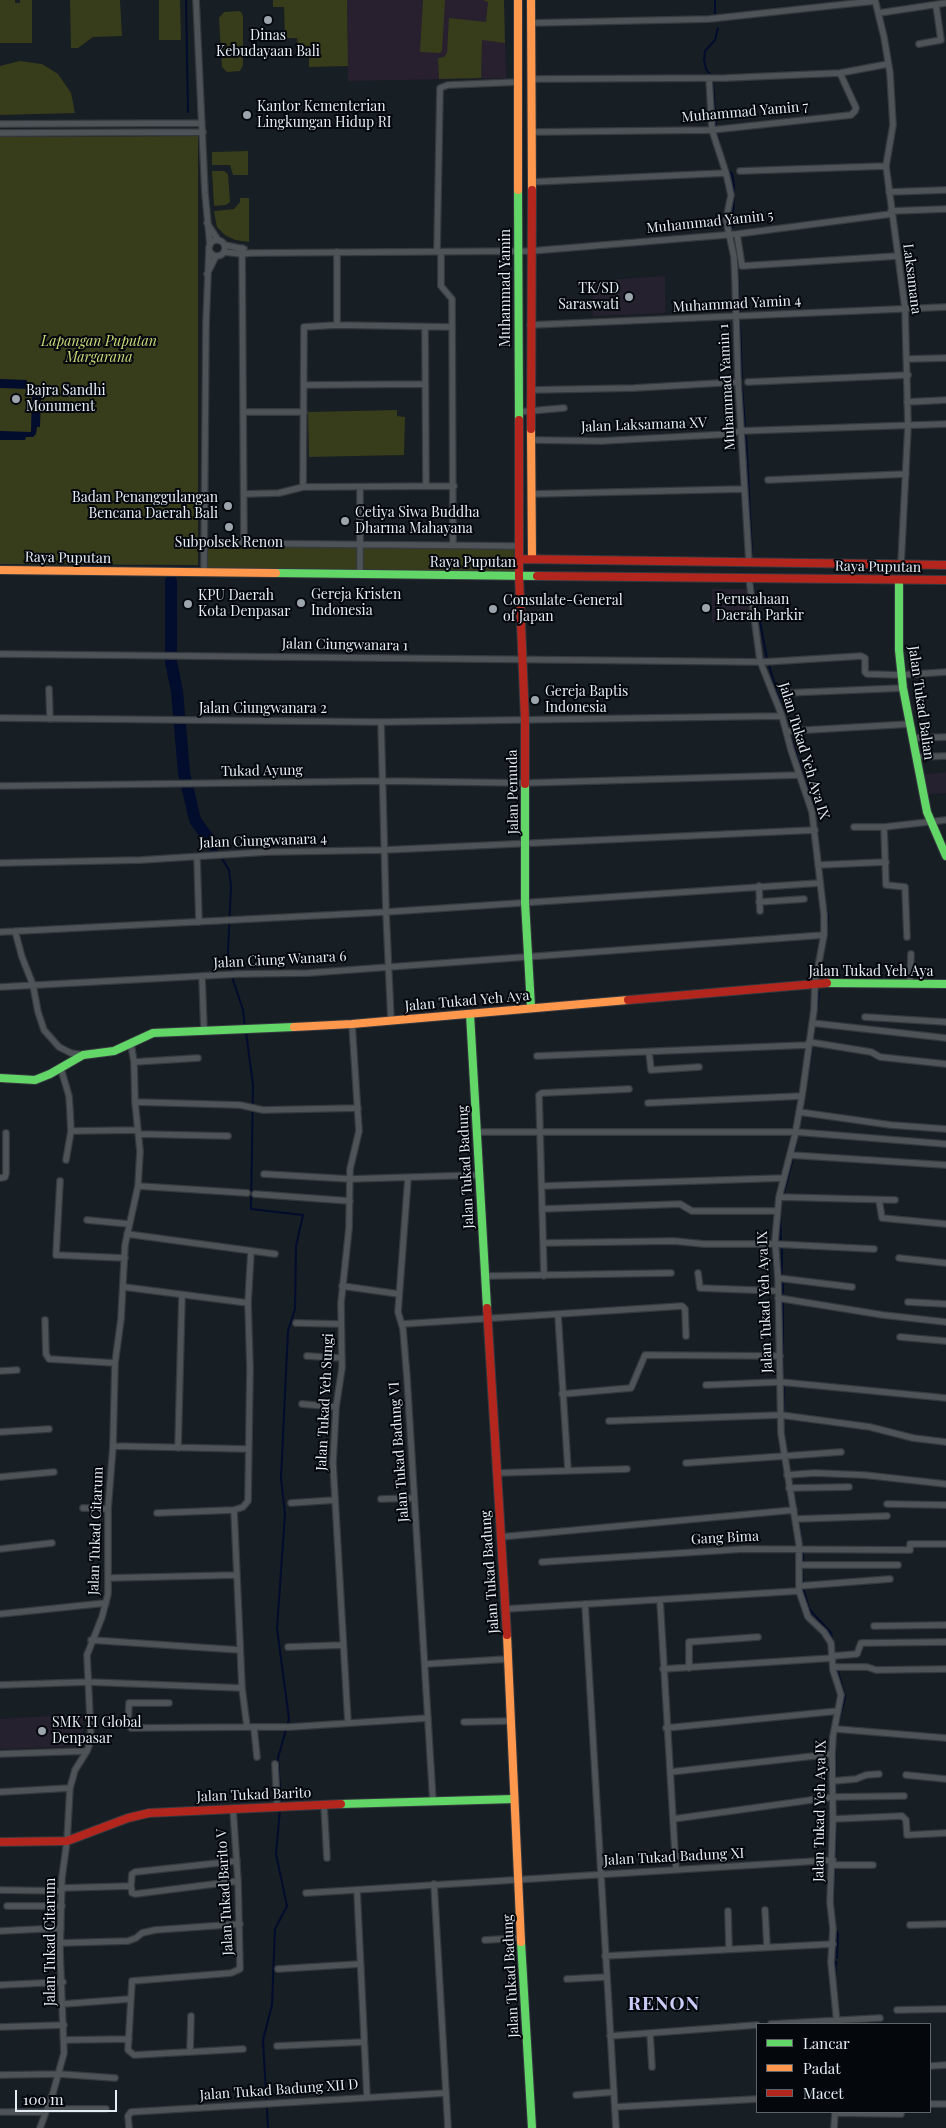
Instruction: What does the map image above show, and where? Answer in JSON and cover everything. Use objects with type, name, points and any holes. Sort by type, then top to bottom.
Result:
[{"type":"street","points":[[196,0],[207,223],[211,253],[216,256]]},
{"type":"street","name":"Muhammad Yamin","points":[[518,0],[520,251],[518,412],[519,576]]},
{"type":"street","name":"Muhammad Yamin","points":[[531,0],[532,182],[530,325],[532,559]]},
{"type":"street","points":[[531,23],[708,19],[875,1]]},
{"type":"street","name":"Laksamana","points":[[875,1],[888,64],[893,125],[886,166],[904,308],[908,375],[908,426],[901,564]]},
{"type":"street","points":[[879,13],[946,3]]},
{"type":"street","points":[[919,44],[941,40],[936,5]]},
{"type":"street","points":[[532,79],[709,78],[840,73],[888,64]]},
{"type":"street","points":[[519,71],[532,70]]},
{"type":"street","name":"Muhammad Yamin 7","points":[[532,132],[712,130],[851,115],[856,111],[856,108],[840,73]]},
{"type":"street","name":"Muhammad Yamin 1","points":[[709,78],[712,130],[726,173],[730,194],[726,215],[728,234],[734,257],[738,382],[749,562]]},
{"type":"street","points":[[454,545],[452,299],[440,285],[440,88],[448,85],[519,82]]},
{"type":"street","points":[[0,124],[202,123]]},
{"type":"street","points":[[0,132],[203,132]]},
{"type":"street","points":[[740,171],[886,166]]},
{"type":"street","points":[[532,182],[726,173]]},
{"type":"street","points":[[888,192],[946,190]]},
{"type":"street","name":"Muhammad Yamin 5","points":[[242,251],[520,251],[737,234],[891,213],[946,209]]},
{"type":"street","points":[[207,223],[218,240],[225,245],[242,251]]},
{"type":"street","points":[[737,234],[742,266],[897,256]]},
{"type":"street","points":[[204,572],[207,274],[210,247],[214,240],[218,240]]},
{"type":"street","points":[[224,252],[225,245]]},
{"type":"street","points":[[207,274],[216,256],[224,252],[242,251]]},
{"type":"street","points":[[242,251],[244,544]]},
{"type":"street","points":[[337,252],[337,325]]},
{"type":"street","name":"Muhammad Yamin 4","points":[[530,325],[946,307]]},
{"type":"street","points":[[303,487],[304,327],[337,325],[452,327]]},
{"type":"street","points":[[425,327],[426,486]]},
{"type":"street","points":[[907,359],[946,358]]},
{"type":"street","points":[[748,382],[908,375]]},
{"type":"street","points":[[531,390],[634,388],[738,382]]},
{"type":"street","points":[[304,385],[425,384]]},
{"type":"street","points":[[908,402],[946,400]]},
{"type":"street","points":[[518,412],[564,408]]},
{"type":"street","points":[[244,412],[304,412]]},
{"type":"street","name":"Jalan Laksamana XV","points":[[531,440],[601,441],[730,434],[741,431],[946,424]]},
{"type":"street","points":[[768,480],[906,474]]},
{"type":"street","points":[[244,494],[279,493],[303,487],[454,486]]},
{"type":"street","points":[[360,487],[360,574]]},
{"type":"street","points":[[532,494],[744,489]]},
{"type":"street","points":[[204,543],[519,546]]},
{"type":"street","name":"Raya Puputan","points":[[519,559],[946,564]]},
{"type":"street","points":[[606,560],[606,576]]},
{"type":"street","points":[[832,563],[832,579]]},
{"type":"street","name":"Raya Puputan","points":[[0,570],[946,580]]},
{"type":"street","name":"Jalan Pemuda","points":[[519,576],[524,659],[525,902],[531,1008]]},
{"type":"street","name":"Jalan Tukad Yeh Aya IX","points":[[749,578],[766,662],[799,776],[812,812],[824,915],[824,935],[815,983],[812,1023],[802,1096],[796,1132],[776,1211],[776,1244],[783,1456],[800,1548],[799,1589],[808,1617],[829,1639],[833,1667],[840,1691],[832,1754],[833,1862],[830,1902],[833,1944],[831,1962],[837,2022]]},
{"type":"street","name":"Jalan Tukad Balian","points":[[899,580],[898,618],[903,688],[930,821],[946,856]]},
{"type":"street","name":"Jalan Ciungwanara 1","points":[[0,654],[766,662],[861,656],[865,658],[865,672],[867,674],[902,675]]},
{"type":"street","points":[[902,675],[946,672]]},
{"type":"street","points":[[785,692],[903,688]]},
{"type":"street","points":[[49,689],[50,719]]},
{"type":"street","name":"Jalan Ciungwanara 2","points":[[0,718],[179,722],[381,722],[782,716]]},
{"type":"street","points":[[381,722],[386,912],[392,1020]]},
{"type":"street","points":[[790,731],[910,724]]},
{"type":"street","points":[[912,738],[946,737]]},
{"type":"street","points":[[916,758],[946,756]]},
{"type":"street","name":"Tukad Ayung","points":[[0,786],[383,781],[525,782],[799,776]]},
{"type":"street","points":[[854,826],[884,827],[946,820]]},
{"type":"street","points":[[884,827],[886,885],[905,887],[907,937]]},
{"type":"street","name":"Jalan Ciungwanara 4","points":[[0,863],[99,862],[815,830]]},
{"type":"street","points":[[197,857],[199,922]]},
{"type":"street","points":[[818,865],[886,862]]},
{"type":"street","points":[[0,932],[386,912],[820,882]]},
{"type":"street","points":[[759,886],[760,911]]},
{"type":"street","points":[[760,902],[804,899]]},
{"type":"street","points":[[15,931],[22,957],[34,985],[40,1021],[49,1037],[63,1050],[84,1054]]},
{"type":"street","name":"Jalan Ciung Wanara 6","points":[[0,986],[238,974],[308,973],[824,935]]},
{"type":"street","points":[[910,982],[911,954]]},
{"type":"street","points":[[202,977],[204,1030]]},
{"type":"street","name":"Jalan Tukad Yeh Aya","points":[[0,1078],[35,1080],[61,1068],[84,1054],[108,1052],[131,1044],[153,1033],[352,1024],[815,983],[910,982],[946,984]]},
{"type":"street","name":"Jalan Tukad Badung","points":[[470,1014],[508,1659],[517,1879],[532,2128]]},
{"type":"street","points":[[865,1017],[946,1022]]},
{"type":"street","points":[[812,1023],[946,1038]]},
{"type":"street","name":"Jalan Tukad Yeh Sungi","points":[[348,1723],[333,1463],[336,1408],[342,1358],[342,1286],[349,1228],[350,1180],[352,1160],[358,1140],[358,1108],[352,1024]]},
{"type":"street","name":"Jalan Tukad Citarum","points":[[40,2128],[59,2074],[65,2040],[61,1928],[62,1889],[70,1788],[78,1763],[87,1751],[91,1740],[87,1655],[106,1603],[108,1509],[115,1363],[124,1287],[127,1234],[138,1186],[140,1151],[131,1044]]},
{"type":"street","points":[[538,1056],[809,1044],[871,1052],[880,1057],[946,1064]]},
{"type":"street","points":[[649,1052],[651,1070],[699,1067]]},
{"type":"street","points":[[134,1062],[198,1058]]},
{"type":"street","points":[[61,1068],[69,1096],[70,1131],[66,1160]]},
{"type":"street","points":[[544,1276],[539,1097],[542,1093],[629,1089]]},
{"type":"street","points":[[648,1103],[802,1096]]},
{"type":"street","points":[[135,1102],[245,1106],[259,1110],[358,1108]]},
{"type":"street","points":[[799,1112],[890,1125],[946,1129]]},
{"type":"street","points":[[70,1131],[228,1136]]},
{"type":"street","points":[[476,1132],[796,1132],[946,1144]]},
{"type":"street","points":[[0,1178],[5,1177],[6,1173],[6,1133]]},
{"type":"street","points":[[790,1155],[946,1165]]},
{"type":"street","points":[[264,1174],[350,1180],[479,1176]]},
{"type":"street","name":"Jalan Tukad Badung VI","points":[[408,1178],[398,1312],[402,1324],[426,1664],[433,1802]]},
{"type":"street","points":[[542,1186],[784,1178]]},
{"type":"street","points":[[60,1181],[56,1255],[125,1258]]},
{"type":"street","points":[[138,1186],[248,1193]]},
{"type":"street","points":[[255,1194],[350,1201]]},
{"type":"street","points":[[779,1196],[895,1200]]},
{"type":"street","points":[[878,1200],[880,1203],[880,1216],[884,1218],[946,1224]]},
{"type":"street","points":[[542,1209],[680,1204],[692,1211],[776,1211]]},
{"type":"street","points":[[87,1220],[129,1224]]},
{"type":"street","points":[[127,1234],[276,1254]]},
{"type":"street","points":[[544,1244],[674,1241],[704,1244],[776,1244],[874,1249]]},
{"type":"street","points":[[157,1513],[234,1510],[243,1508],[248,1501],[248,1303],[251,1251]]},
{"type":"street","points":[[900,1258],[946,1263]]},
{"type":"street","points":[[485,1276],[671,1273]]},
{"type":"street","points":[[698,1273],[698,1286],[700,1288],[778,1294],[864,1312],[946,1322]]},
{"type":"street","points":[[778,1278],[852,1287]]},
{"type":"street","points":[[342,1286],[399,1294]]},
{"type":"street","points":[[124,1287],[248,1303]]},
{"type":"street","points":[[178,1448],[182,1295]]},
{"type":"street","points":[[908,1302],[946,1304]]},
{"type":"street","points":[[402,1324],[684,1307],[686,1336]]},
{"type":"street","points":[[558,1314],[568,1470]]},
{"type":"street","points":[[45,1320],[48,1359],[115,1363]]},
{"type":"street","points":[[296,1323],[341,1324]]},
{"type":"street","points":[[900,1337],[946,1341]]},
{"type":"street","points":[[307,1356],[342,1358]]},
{"type":"street","points":[[562,1394],[631,1388],[644,1356],[780,1356]]},
{"type":"street","points":[[0,1371],[17,1370]]},
{"type":"street","points":[[706,1385],[780,1382],[946,1398]]},
{"type":"street","points":[[302,1404],[336,1408]]},
{"type":"street","points":[[609,1421],[781,1415],[870,1427],[913,1438],[946,1442]]},
{"type":"street","points":[[0,1432],[49,1429]]},
{"type":"street","points":[[112,1446],[248,1448]]},
{"type":"street","points":[[686,1463],[841,1452]]},
{"type":"street","points":[[496,1473],[628,1469]]},
{"type":"street","points":[[0,1477],[54,1472]]},
{"type":"street","points":[[787,1475],[815,1473],[864,1475],[946,1484]]},
{"type":"street","points":[[790,1488],[848,1487]]},
{"type":"street","points":[[381,1499],[414,1498]]},
{"type":"street","points":[[291,1503],[335,1500]]},
{"type":"street","points":[[887,1504],[946,1505]]},
{"type":"street","points":[[83,1508],[108,1509]]},
{"type":"street","points":[[234,1510],[242,1688],[247,1727]]},
{"type":"street","points":[[500,1537],[794,1510]]},
{"type":"street","points":[[796,1519],[887,1516]]},
{"type":"street","points":[[0,1549],[52,1542]]},
{"type":"street","name":"Gang Bima","points":[[542,1562],[744,1549],[910,1550],[910,1544],[946,1544]]},
{"type":"street","points":[[800,1565],[898,1565]]},
{"type":"street","points":[[108,1578],[237,1575]]},
{"type":"street","points":[[504,1609],[660,1600],[799,1589],[890,1579]]},
{"type":"street","points":[[660,1600],[666,1728],[676,1870]]},
{"type":"street","points":[[0,1614],[106,1603]]},
{"type":"street","points":[[585,1604],[616,2128]]},
{"type":"street","points":[[874,1626],[946,1625]]},
{"type":"street","points":[[689,1668],[689,1642],[758,1637]]},
{"type":"street","points":[[91,1640],[240,1650]]},
{"type":"street","points":[[663,1669],[857,1654],[861,1643],[946,1642]]},
{"type":"street","points":[[288,1648],[343,1645]]},
{"type":"street","points":[[426,1664],[508,1659]]},
{"type":"street","points":[[833,1667],[867,1667],[876,1670],[946,1669]]},
{"type":"street","points":[[0,1685],[88,1682],[242,1688]]},
{"type":"street","points":[[170,1703],[128,1703],[128,1726],[131,1728],[254,1728],[428,1718]]},
{"type":"street","points":[[666,1728],[838,1711]]},
{"type":"street","points":[[464,1722],[511,1721]]},
{"type":"street","points":[[254,1728],[257,1757]]},
{"type":"street","points":[[836,1729],[946,1738]]},
{"type":"street","points":[[0,1754],[87,1751]]},
{"type":"street","points":[[670,1772],[832,1754]]},
{"type":"street","points":[[275,1764],[281,1806]]},
{"type":"street","points":[[833,1780],[856,1779],[866,1775],[879,1774]]},
{"type":"street","points":[[906,1776],[946,1780]]},
{"type":"street","points":[[0,1792],[70,1788]]},
{"type":"street","points":[[673,1819],[833,1797],[904,1796]]},
{"type":"street","name":"Jalan Tukad Barito","points":[[0,1842],[67,1840],[138,1815],[281,1806],[514,1800]]},
{"type":"street","points":[[324,1805],[327,1858]]},
{"type":"street","name":"Jalan Tukad Barito V","points":[[190,2052],[131,2054],[128,2050],[131,1982],[135,1980],[238,1971],[242,1966],[233,1809]]},
{"type":"street","points":[[833,1819],[902,1816],[906,1820],[906,1835],[946,1833]]},
{"type":"street","points":[[237,1861],[135,1872],[132,1874],[131,1886],[132,1893],[135,1894],[238,1882]]},
{"type":"street","name":"Jalan Tukad Badung XI","points":[[306,1893],[602,1873],[833,1862],[873,1865]]},
{"type":"street","points":[[434,1884],[448,2128]]},
{"type":"street","points":[[0,1890],[131,1886]]},
{"type":"street","points":[[357,1890],[367,2097]]},
{"type":"street","points":[[7,1906],[62,1906]]},
{"type":"street","points":[[764,1910],[767,1946]]},
{"type":"street","points":[[728,1911],[730,1949]]},
{"type":"street","points":[[61,1943],[128,1941],[148,1931],[240,1924]]},
{"type":"street","points":[[910,1925],[946,1924]]},
{"type":"street","points":[[0,1931],[61,1928]]},
{"type":"street","points":[[485,1940],[521,1938]]},
{"type":"street","points":[[605,1956],[833,1944]]},
{"type":"street","points":[[278,1969],[360,1964]]},
{"type":"street","points":[[567,1979],[607,1977]]},
{"type":"street","points":[[0,1984],[62,1982]]},
{"type":"street","points":[[63,2004],[130,1999]]},
{"type":"street","points":[[897,2010],[946,2008]]},
{"type":"street","points":[[191,2016],[190,2052],[243,2048]]},
{"type":"street","points":[[804,2023],[880,2018]]},
{"type":"street","points":[[0,2027],[64,2025]]},
{"type":"street","points":[[610,2036],[756,2025]]},
{"type":"street","points":[[650,2033],[652,2067]]},
{"type":"street","points":[[65,2040],[129,2039]]},
{"type":"street","points":[[277,2046],[364,2042]]},
{"type":"street","points":[[931,2066],[946,2065]]},
{"type":"street","points":[[0,2075],[59,2074],[115,2078]]},
{"type":"street","points":[[576,2095],[614,2092]]},
{"type":"street","name":"Jalan Tukad Badung XII D","points":[[129,2128],[128,2116],[131,2112],[270,2102],[446,2093]]},
{"type":"street","points":[[615,2107],[756,2099]]},
{"type":"street","points":[[931,2104],[946,2104]]},
{"type":"street","points":[[0,2112],[106,2109]]},
{"type":"street","points":[[834,2128],[835,2113]]},
{"type":"street","points":[[868,2113],[902,2114]]},
{"type":"shaded area","points":[[347,0],[504,0],[506,78],[348,81]]},
{"type":"shaded area","name":"TK/SD Saraswati","points":[[665,276],[665,313],[593,316],[593,281]]},
{"type":"shaded area","points":[[712,589],[748,589],[753,622],[712,622]]},
{"type":"shaded area","points":[[946,772],[946,793],[928,794],[922,775]]},
{"type":"shaded area","name":"SMK TI Global Denpasar","points":[[83,1714],[83,1744],[80,1746],[0,1749],[0,1719]]},
{"type":"green space","points":[[0,0],[15,0],[15,3],[20,3],[20,0],[32,0],[32,43],[0,43]]},
{"type":"green space","points":[[70,0],[120,0],[122,36],[93,37],[78,48],[71,48]]},
{"type":"green space","points":[[159,0],[180,0],[181,40],[159,40]]},
{"type":"green space","points":[[273,0],[347,0],[348,66],[309,67],[309,50],[298,50],[297,38],[285,38],[284,7],[273,7]]},
{"type":"green space","points":[[423,0],[445,0],[442,51],[440,53],[420,52]]},
{"type":"green space","points":[[483,0],[504,0],[505,43],[482,40],[481,78],[439,79],[438,58],[444,57],[447,53],[449,18],[486,22],[488,2]]},
{"type":"green space","points":[[239,11],[243,17],[243,65],[240,71],[227,72],[222,67],[219,18],[224,12]]},
{"type":"green space","points":[[20,61],[42,64],[58,74],[71,93],[75,113],[0,115],[0,66]]},
{"type":"green space","name":"Lapangan Puputan Margarana","points":[[198,136],[198,565],[0,564],[0,137]]},
{"type":"green space","points":[[248,151],[248,175],[233,175],[230,165],[212,165],[212,152]]},
{"type":"green space","points":[[212,171],[224,171],[228,174],[230,202],[226,205],[214,206]]},
{"type":"green space","points":[[240,198],[249,198],[249,242],[235,240],[225,235],[217,227],[214,211],[234,209],[240,202]]},
{"type":"green space","points":[[397,410],[397,416],[405,417],[404,455],[309,457],[308,412]]},
{"type":"green space","points":[[205,544],[518,547],[517,574],[205,570]]},
{"type":"water","points":[[0,379],[27,380],[27,383],[38,387],[38,394],[41,394],[40,427],[37,427],[36,434],[33,437],[26,437],[25,440],[0,440],[0,431],[31,432],[32,389],[0,388]]},
{"type":"waterway","points":[[186,0],[188,112]]},
{"type":"waterway","points":[[715,0],[715,14]]},
{"type":"waterway","points":[[710,74],[706,69],[704,60],[705,51],[715,40],[718,28]]},
{"type":"waterway","points":[[713,84],[716,126]]},
{"type":"waterway","points":[[717,134],[719,141]]},
{"type":"waterway","points":[[727,169],[732,174],[734,185],[733,227]]},
{"type":"waterway","points":[[735,240],[736,253]]},
{"type":"waterway","points":[[738,275],[740,313]]},
{"type":"waterway","points":[[740,324],[742,378]]},
{"type":"waterway","points":[[742,387],[745,426]]},
{"type":"waterway","points":[[746,436],[752,554]]},
{"type":"waterway","points":[[171,581],[171,662],[177,691],[184,773],[195,820],[213,845]]},
{"type":"waterway","points":[[753,584],[767,659],[789,730]]},
{"type":"waterway","points":[[790,734],[805,781],[813,797],[819,849]]},
{"type":"waterway","points":[[213,845],[218,853]]},
{"type":"waterway","points":[[221,857],[229,870],[231,886],[228,952],[231,972]]},
{"type":"waterway","points":[[825,902],[828,917],[826,935]]},
{"type":"waterway","points":[[820,980],[822,959]]},
{"type":"waterway","points":[[232,977],[243,1010],[245,1028]]},
{"type":"waterway","points":[[817,1010],[819,992]]},
{"type":"waterway","points":[[813,1039],[814,1028]]},
{"type":"waterway","points":[[246,1032],[253,1085],[251,1209],[303,1215],[296,1246],[295,1309],[288,1331],[281,1478],[285,1514],[277,1628],[289,1719],[278,1758],[281,1804]]},
{"type":"waterway","points":[[802,1110],[812,1049]]},
{"type":"waterway","points":[[800,1124],[801,1116]]},
{"type":"waterway","points":[[794,1153],[797,1137]]},
{"type":"waterway","points":[[784,1193],[793,1158]]},
{"type":"waterway","points":[[780,1212],[781,1241]]},
{"type":"waterway","points":[[782,1247],[782,1275]]},
{"type":"waterway","points":[[783,1283],[783,1293]]},
{"type":"waterway","points":[[783,1301],[783,1376]]},
{"type":"waterway","points":[[784,1385],[784,1412]]},
{"type":"waterway","points":[[799,1523],[802,1546]]},
{"type":"waterway","points":[[803,1551],[803,1561]]},
{"type":"waterway","points":[[802,1570],[803,1584]]},
{"type":"waterway","points":[[803,1587],[809,1609],[831,1633],[835,1654]]},
{"type":"waterway","points":[[837,1668],[845,1697],[838,1725]]},
{"type":"waterway","points":[[835,1750],[836,1779]]},
{"type":"waterway","points":[[836,1783],[836,1796]]},
{"type":"waterway","points":[[836,1799],[836,1817]]},
{"type":"waterway","points":[[268,2128],[263,2040],[272,2005],[275,1929],[287,1906],[276,1854],[280,1809]]},
{"type":"waterway","points":[[835,1861],[836,1821]]},
{"type":"waterway","points":[[833,1896],[835,1866]]},
{"type":"waterway","points":[[835,1928],[838,1934],[837,1958]]},
{"type":"waterway","points":[[835,1979],[836,1962]]},
{"type":"waterway","points":[[837,2122],[837,2128]]},
{"type":"traffic: fast","points":[[518,190],[519,420]]},
{"type":"traffic: fast","points":[[276,573],[537,576]]},
{"type":"traffic: fast","points":[[899,580],[899,650],[903,688],[927,812],[946,856]]},
{"type":"traffic: fast","points":[[525,784],[525,902],[531,1007]]},
{"type":"traffic: fast","points":[[827,983],[946,984]]},
{"type":"traffic: fast","points":[[470,1014],[487,1308]]},
{"type":"traffic: fast","points":[[0,1078],[35,1080],[50,1074],[83,1055],[114,1051],[153,1033],[294,1027]]},
{"type":"traffic: fast","points":[[341,1804],[514,1799]]},
{"type":"traffic: fast","points":[[521,1942],[532,2128]]},
{"type":"traffic: slow","points":[[518,0],[518,190]]},
{"type":"traffic: slow","points":[[531,0],[532,190]]},
{"type":"traffic: slow","points":[[531,429],[532,559]]},
{"type":"traffic: slow","points":[[0,570],[276,573]]},
{"type":"traffic: slow","points":[[294,1027],[352,1024],[628,1000]]},
{"type":"traffic: slow","points":[[507,1635],[521,1942]]},
{"type":"traffic: jam","points":[[531,429],[532,190]]},
{"type":"traffic: jam","points":[[519,420],[519,576],[525,720],[525,784]]},
{"type":"traffic: jam","points":[[519,559],[946,565]]},
{"type":"traffic: jam","points":[[537,576],[946,580]]},
{"type":"traffic: jam","points":[[628,1000],[827,983]]},
{"type":"traffic: jam","points":[[487,1308],[507,1635]]},
{"type":"traffic: jam","points":[[0,1842],[67,1841],[128,1818],[149,1813],[341,1804]]},
{"type":"place","name":"Dinas Kebudayaan Bali","points":[[268,20]]},
{"type":"place","name":"Kantor Kementerian Lingkungan Hidup RI","points":[[247,115]]},
{"type":"place","name":"TK/SD Saraswati","points":[[629,297]]},
{"type":"place","name":"Bajra Sandhi Monument","points":[[16,399]]},
{"type":"place","name":"Badan Penanggulangan Bencana Daerah Bali","points":[[228,506]]},
{"type":"place","name":"Cetiya Siwa Buddha Dharma Mahayana","points":[[345,521]]},
{"type":"place","name":"Subpolsek Renon","points":[[229,527]]},
{"type":"place","name":"Gereja Kristen Indonesia","points":[[301,603]]},
{"type":"place","name":"KPU Daerah Kota Denpasar","points":[[188,604]]},
{"type":"place","name":"Perusahaan Daerah Parkir","points":[[706,608]]},
{"type":"place","name":"Consulate-General of Japan","points":[[493,609]]},
{"type":"place","name":"Gereja Baptis Indonesia","points":[[535,700]]},
{"type":"place","name":"SMK TI Global Denpasar","points":[[42,1731]]},
{"type":"district","name":"RENON","points":[[664,2004]]}]
